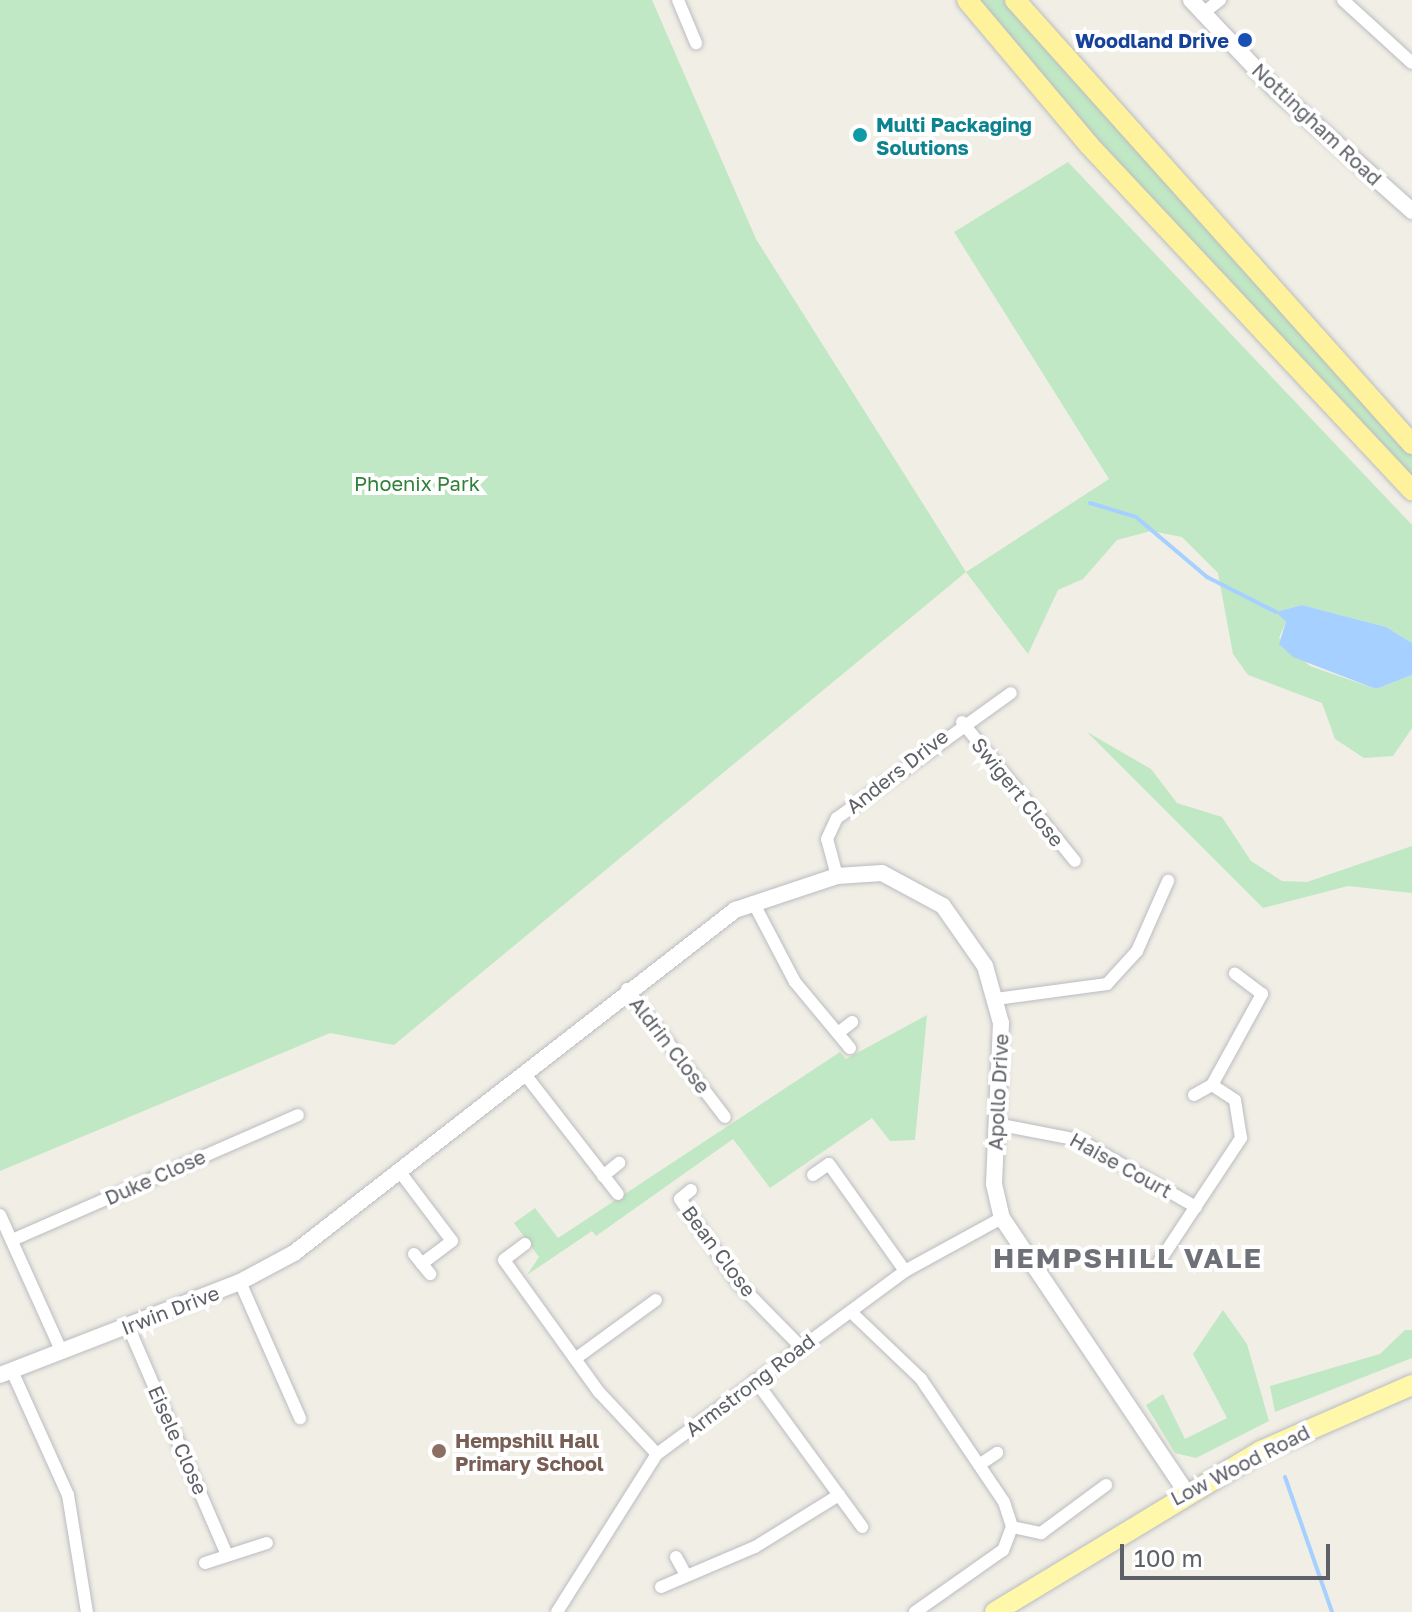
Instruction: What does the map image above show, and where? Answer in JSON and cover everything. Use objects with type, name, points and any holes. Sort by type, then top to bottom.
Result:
[{"type":"highway","points":[[967,0],[1089,145],[1412,490]]},
{"type":"highway","points":[[1015,0],[1412,444]]},
{"type":"main road","name":"Low Wood Road","points":[[995,1612],[1186,1492],[1412,1385]]},
{"type":"street","points":[[678,0],[696,43]]},
{"type":"street","name":"Nottingham Road","points":[[1191,0],[1202,14],[1412,211]]},
{"type":"street","points":[[1202,14],[1220,0]]},
{"type":"street","points":[[1343,0],[1412,63]]},
{"type":"street","name":"Anders Drive","points":[[837,876],[827,839],[837,818],[962,722],[1011,693]]},
{"type":"street","name":"Swigert Close","points":[[962,722],[1075,861]]},
{"type":"street","name":"Apollo Drive","points":[[332,1227],[702,930],[753,902],[837,876],[882,873],[943,906],[985,966],[996,999],[1002,1046],[994,1184],[1002,1218],[1186,1492]]},
{"type":"street","points":[[996,999],[1107,984],[1137,951],[1168,881]]},
{"type":"street","points":[[753,902],[779,958],[850,1048]]},
{"type":"street","points":[[1194,1095],[1212,1085],[1262,994],[1235,974]]},
{"type":"street","name":"Aldrin Close","points":[[627,989],[725,1117]]},
{"type":"street","points":[[838,1033],[852,1022]]},
{"type":"street","points":[[524,1073],[618,1194]]},
{"type":"street","name":"Haise Court","points":[[1159,1262],[1241,1138],[1235,1100],[1212,1085]]},
{"type":"street","name":"Aldrin Close","points":[[713,1101],[726,1092]]},
{"type":"street","name":"Duke Close","points":[[12,1240],[298,1115]]},
{"type":"street","name":"Haise Court","points":[[996,1124],[1079,1140],[1196,1207]]},
{"type":"street","points":[[603,1176],[619,1163]]},
{"type":"street","points":[[813,1175],[829,1164],[905,1271]]},
{"type":"street","points":[[400,1172],[452,1241],[422,1264]]},
{"type":"street","name":"Bean Close","points":[[691,1190],[680,1199],[738,1283],[800,1346]]},
{"type":"street","points":[[0,1215],[62,1352]]},
{"type":"street","name":"Armstrong Road","points":[[557,1612],[657,1454],[905,1271],[1002,1218]]},
{"type":"street","name":"Irwin Drive","points":[[6,1373],[240,1282],[294,1253],[332,1227]]},
{"type":"street","points":[[525,1244],[504,1260],[575,1359],[657,1454]]},
{"type":"street","points":[[240,1282],[301,1410]]},
{"type":"street","points":[[575,1359],[656,1300]]},
{"type":"street","points":[[851,1312],[921,1379],[979,1465],[1012,1527],[1003,1550],[915,1612]]},
{"type":"street","name":"Eisele Close","points":[[128,1326],[227,1555]]},
{"type":"street","points":[[6,1373],[68,1495],[87,1612]]},
{"type":"street","points":[[755,1380],[862,1527]]},
{"type":"street","points":[[979,1465],[997,1453]]},
{"type":"street","points":[[1012,1527],[1041,1533],[1106,1485]]},
{"type":"street","points":[[661,1587],[755,1547],[839,1495]]},
{"type":"street","points":[[205,1563],[267,1543]]},
{"type":"street","points":[[676,1557],[686,1575]]},
{"type":"green space","name":"Phoenix Park","points":[[0,0],[652,0],[756,239],[966,572],[394,1045],[330,1033],[0,1171]]},
{"type":"green space","points":[[974,0],[1004,0],[1412,453],[1412,476],[1050,92]]},
{"type":"green space","points":[[1068,162],[1412,525],[1412,643],[1386,627],[1302,605],[1277,612],[1286,622],[1279,638],[1310,666],[1376,689],[1412,675],[1412,728],[1393,756],[1364,758],[1335,739],[1322,703],[1248,675],[1233,654],[1218,573],[1182,537],[1151,531],[1117,540],[1083,579],[1058,590],[1028,654],[966,572],[1109,479],[954,232]]},
{"type":"green space","points":[[1087,732],[1151,769],[1177,803],[1222,817],[1251,861],[1282,881],[1307,882],[1412,846],[1412,893],[1348,886],[1263,908]]},
{"type":"green space","points":[[927,1015],[915,1140],[890,1141],[872,1118],[770,1188],[733,1139],[596,1236],[592,1231],[527,1275],[539,1257],[514,1223],[535,1208],[558,1238],[840,1052],[846,1059]]},
{"type":"green space","points":[[1223,1310],[1247,1344],[1269,1421],[1196,1458],[1175,1453],[1146,1405],[1163,1394],[1185,1439],[1227,1418],[1193,1354]]},
{"type":"green space","points":[[1405,1330],[1412,1330],[1412,1358],[1275,1412],[1270,1386],[1380,1354]]},
{"type":"water","points":[[1302,605],[1386,627],[1412,643],[1412,675],[1376,689],[1293,657],[1279,644],[1286,622],[1276,612]]},
{"type":"waterway","points":[[1090,503],[1136,517],[1207,577],[1276,612]]},
{"type":"waterway","points":[[1285,1477],[1332,1612]]},
{"type":"place","name":"Woodland Drive","points":[[1245,40]]},
{"type":"place","name":"Multi Packaging Solutions","points":[[860,135]]},
{"type":"place","name":"Hempshill Hall Primary School","points":[[439,1451]]},
{"type":"district","name":"HEMPSHILL VALE","points":[[1128,1258]]}]
